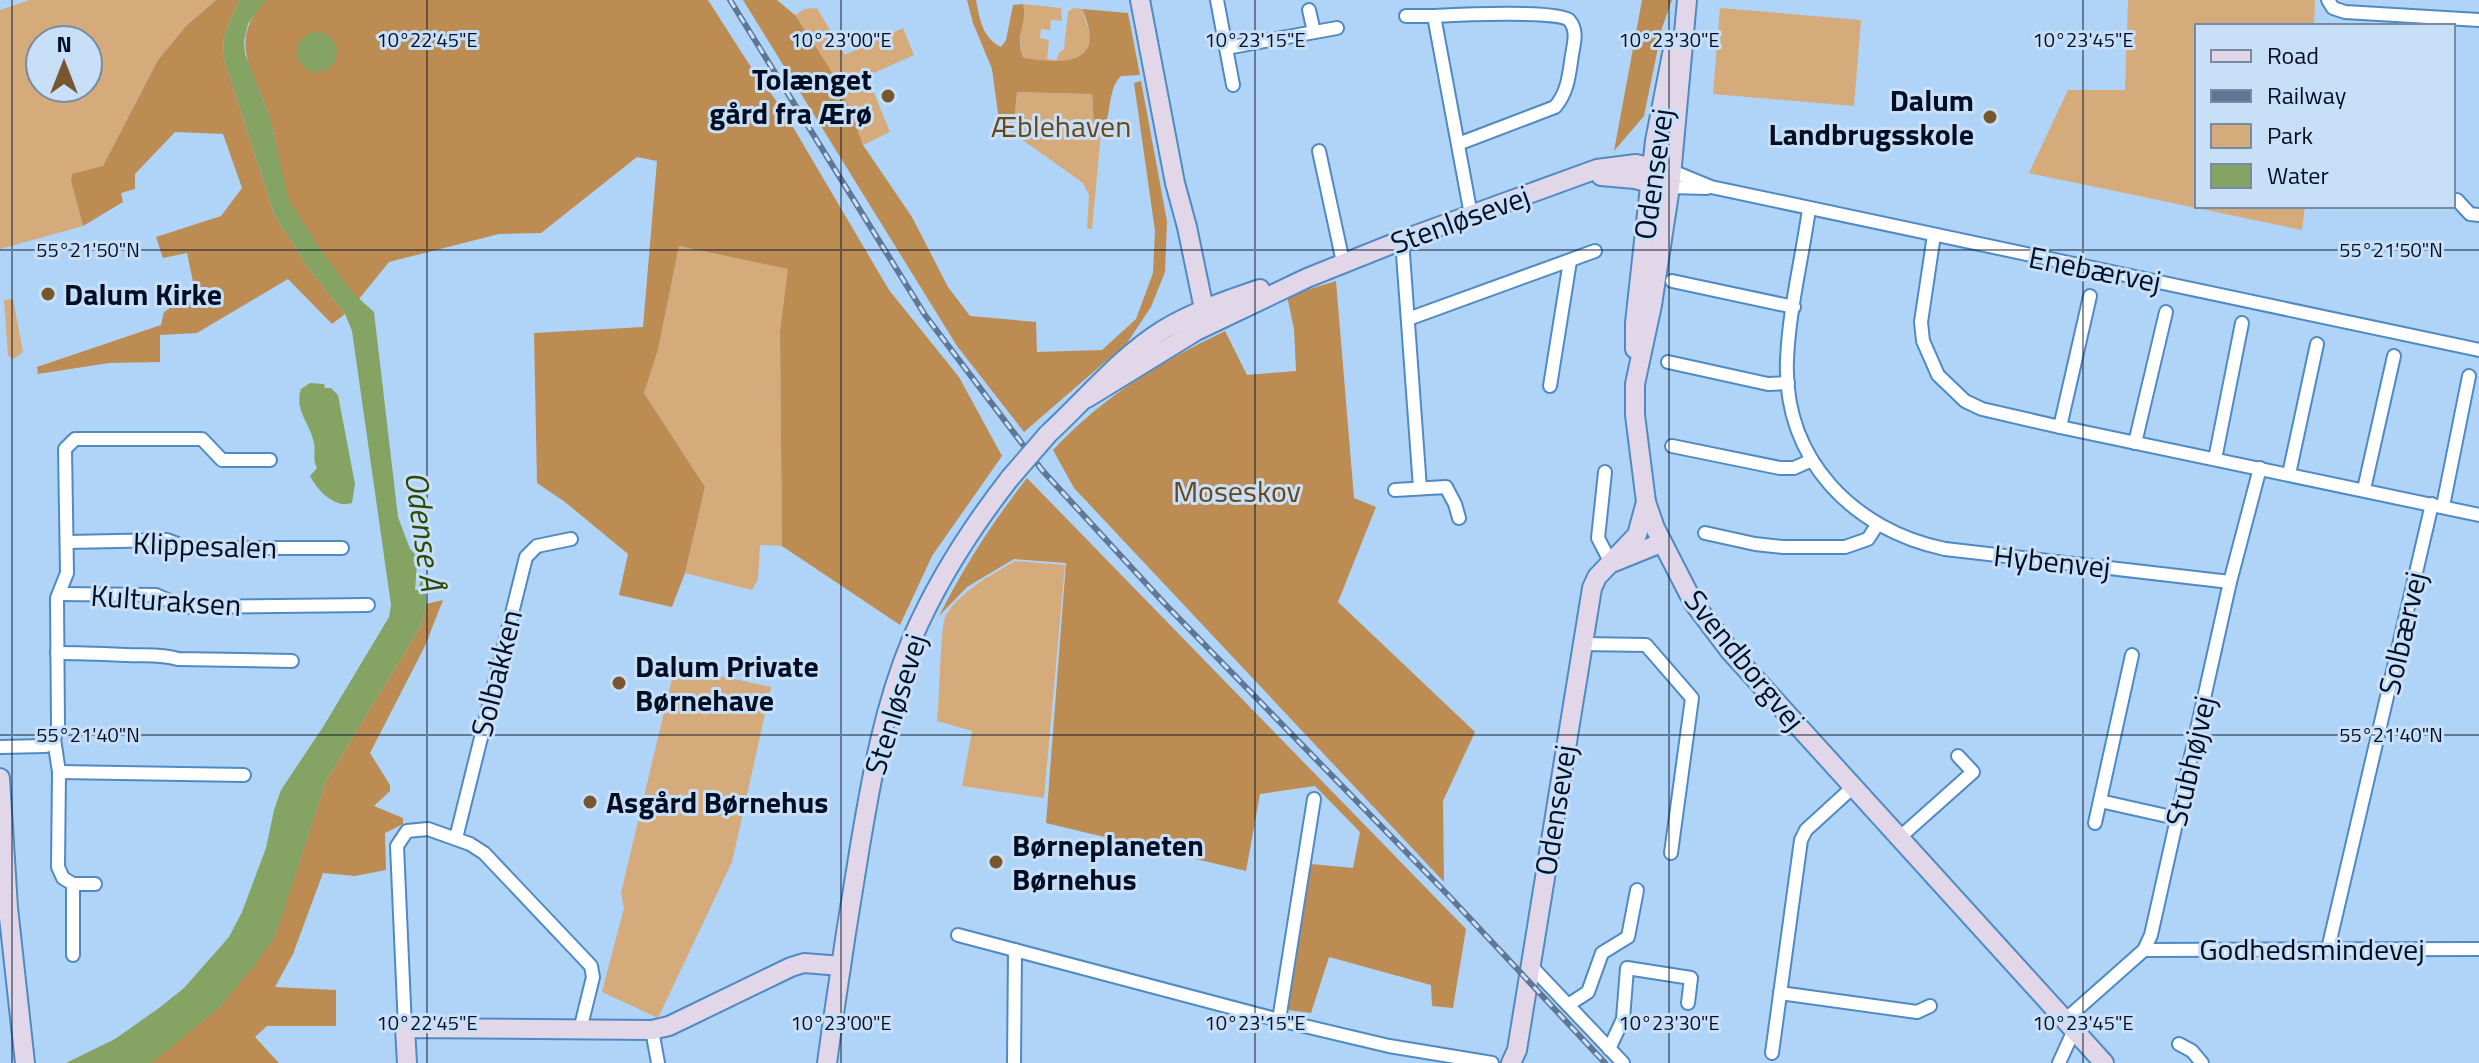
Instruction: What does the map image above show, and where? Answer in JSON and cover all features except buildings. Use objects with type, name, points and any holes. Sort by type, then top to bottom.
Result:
[{"type":"street","points":[[1140,0],[1175,183],[1187,227],[1201,317]]},
{"type":"street","points":[[1217,0],[1233,85]]},
{"type":"street","points":[[2331,4],[2345,12],[2401,21],[2479,20]]},
{"type":"street","name":"Odensevej","points":[[1661,177],[1667,75],[1686,7]]},
{"type":"street","name":"Odensevej","points":[[1635,384],[1635,323],[1661,177],[1686,7]]},
{"type":"street","points":[[1309,10],[1314,32]]},
{"type":"street","points":[[1406,16],[1563,16],[1572,23],[1575,34],[1565,95],[1555,107],[1458,144]]},
{"type":"street","points":[[1434,16],[1471,215]]},
{"type":"street","points":[[1226,48],[1337,28]]},
{"type":"street","points":[[1319,151],[1343,262]]},
{"type":"street","name":"Stenløsevej","points":[[827,1063],[873,770],[895,685],[939,583],[972,529],[1048,434],[1133,362],[1201,317],[1578,177],[1636,164],[1661,177]]},
{"type":"street","name":"Enebærvej","points":[[1661,177],[2479,350]]},
{"type":"street","name":"Svendborgvej","points":[[1661,177],[1650,269],[1652,305],[1635,384],[1637,445],[1646,502],[1661,543],[1693,602],[1711,627],[2104,1063]]},
{"type":"street","points":[[2455,200],[2470,214],[2479,215]]},
{"type":"street","name":"Hybenvej","points":[[1809,209],[1787,360],[1792,411],[1812,460],[1829,485],[1855,510],[1900,537],[1945,549],[2230,582]]},
{"type":"street","points":[[1934,235],[1921,322],[1926,350],[1938,375],[1965,401],[1982,409],[2060,427],[2479,515]]},
{"type":"street","points":[[1402,240],[1420,488]]},
{"type":"street","points":[[1408,319],[1595,251]]},
{"type":"street","points":[[1550,386],[1570,261]]},
{"type":"street","points":[[1672,281],[1794,307]]},
{"type":"street","points":[[2060,427],[2090,296]]},
{"type":"street","points":[[2135,443],[2166,312]]},
{"type":"street","points":[[2215,459],[2242,323]]},
{"type":"street","points":[[2289,474],[2317,344]]},
{"type":"street","points":[[2364,489],[2394,356]]},
{"type":"street","points":[[1668,362],[1768,384],[1788,383]]},
{"type":"street","name":"Solbærvej","points":[[2328,949],[2469,376]]},
{"type":"street","points":[[95,884],[73,884],[63,878],[58,867],[59,772],[54,739],[58,726],[59,594],[67,573],[65,449],[75,439],[202,439],[222,460],[270,460]]},
{"type":"street","points":[[1672,446],[1780,468],[1794,468],[1812,460]]},
{"type":"street","name":"Stubhøjvej","points":[[2144,950],[2151,935],[2230,582],[2260,468]]},
{"type":"street","points":[[1605,472],[1598,538],[1611,563],[1643,553],[1661,543]]},
{"type":"street","points":[[1395,490],[1446,487],[1459,518]]},
{"type":"street","name":"Odensevej","points":[[1511,1063],[1517,1050],[1592,588],[1597,577],[1637,535],[1646,502]]},
{"type":"street","points":[[1705,533],[1769,546],[1845,547],[1868,539],[1877,525]]},
{"type":"street","name":"Solbakken","points":[[456,838],[526,557],[537,546],[571,539]]},
{"type":"street","name":"Klippesalen","points":[[67,542],[167,540],[188,548],[342,548]]},
{"type":"street","name":"Kulturaksen","points":[[59,594],[156,595],[183,607],[368,605]]},
{"type":"street","points":[[1582,644],[1646,645],[1692,698],[1671,853]]},
{"type":"street","points":[[57,653],[292,661]]},
{"type":"street","points":[[2095,823],[2132,655]]},
{"type":"street","points":[[0,747],[46,746],[54,739]]},
{"type":"street","points":[[1899,838],[1973,772],[1958,756]]},
{"type":"street","points":[[59,772],[244,775]]},
{"type":"street","points":[[0,778],[8,908],[25,1063]]},
{"type":"street","points":[[1772,1053],[1801,840],[1806,830],[1853,787]]},
{"type":"street","points":[[1279,1020],[1314,799]]},
{"type":"street","points":[[2100,801],[2176,818]]},
{"type":"street","points":[[407,1063],[397,846],[402,835],[412,829],[420,828],[456,838],[484,853],[591,966],[593,977],[580,1030]]},
{"type":"street","points":[[1657,834],[1673,836]]},
{"type":"street","points":[[73,884],[73,955]]},
{"type":"street","points":[[1568,1005],[1588,992],[1602,953],[1628,937],[1637,890]]},
{"type":"street","points":[[0,929],[14,1063]]},
{"type":"street","points":[[958,935],[1279,1020],[1389,1046],[1492,1063]]},
{"type":"street","name":"Godhedsmindevej","points":[[2144,950],[2479,949]]},
{"type":"street","points":[[1014,1063],[1015,950]]},
{"type":"street","points":[[2059,1063],[2070,1025],[2144,950]]},
{"type":"street","points":[[405,1028],[652,1030],[669,1026],[791,967],[804,963],[841,966]]},
{"type":"street","points":[[1531,966],[1623,1063]]},
{"type":"street","points":[[1609,1049],[1623,1019],[1627,968],[1691,978],[1688,1003]]},
{"type":"street","points":[[1780,993],[1917,1012],[1930,1006]]},
{"type":"street","points":[[652,1030],[658,1063]]},
{"type":"street","points":[[2179,1044],[2192,1051],[2202,1063]]},
{"type":"green space","points":[[29,0],[216,0],[186,26],[158,60],[103,166],[73,177],[71,181],[83,226],[0,249],[0,10]]},
{"type":"green space","points":[[216,0],[239,0],[224,36],[223,56],[274,214],[309,269],[345,314],[332,324],[288,279],[197,333],[160,335],[160,362],[109,363],[38,374],[37,367],[161,325],[164,312],[173,306],[197,301],[187,253],[163,258],[156,237],[221,216],[242,188],[223,134],[175,132],[135,174],[135,189],[121,193],[123,202],[83,226],[71,181],[72,174],[103,166],[158,60],[186,26]]},
{"type":"green space","points":[[266,0],[708,0],[783,110],[889,290],[959,377],[1002,456],[932,556],[900,625],[782,546],[780,332],[788,269],[679,246],[658,350],[644,393],[705,487],[685,573],[672,607],[619,595],[628,554],[537,483],[534,333],[643,327],[657,161],[637,157],[541,233],[499,234],[389,262],[359,299],[310,236],[293,209],[285,188],[270,119],[247,59],[245,45],[254,16]]},
{"type":"green space","points":[[743,0],[777,0],[795,15],[830,69],[850,109],[863,145],[912,217],[948,287],[970,316],[1036,322],[1037,352],[1102,350],[1136,319],[1153,273],[1155,231],[1134,83],[1141,81],[1167,221],[1165,272],[1151,307],[1127,343],[1024,432],[957,346]]},
{"type":"green space","points":[[967,0],[976,0],[986,33],[1001,47],[1006,40],[1013,5],[1023,4],[1021,50],[1024,58],[1040,60],[1068,60],[1086,51],[1090,41],[1082,9],[1128,13],[1140,75],[1121,76],[1116,82],[1101,133],[1094,124],[1092,94],[1017,92],[1013,133],[1001,122],[992,69]]},
{"type":"green space","points":[[1642,0],[1672,0],[1662,28],[1644,116],[1614,151]]},
{"type":"green space","points":[[2128,0],[2315,0],[2314,24],[2195,24],[2195,208],[2029,173],[2068,90],[2125,90]]},
{"type":"green space","points":[[1023,4],[1061,8],[1062,21],[1051,20],[1050,30],[1041,29],[1040,38],[1049,40],[1047,59],[1057,60],[1064,49],[1068,12],[1073,8],[1082,9],[1091,37],[1086,53],[1063,61],[1025,59],[1020,44]]},
{"type":"green space","points":[[817,8],[845,55],[903,28],[914,55],[867,76],[890,132],[863,145],[833,78],[795,15],[805,9]]},
{"type":"green space","points":[[1720,8],[1861,20],[1854,106],[1713,94]]},
{"type":"green space","name":"Æblehaven","points":[[1017,92],[1092,94],[1094,124],[1101,133],[1092,229],[1087,229],[1089,195],[1083,183],[1013,133]]},
{"type":"green space","points":[[2197,208],[2305,208],[2302,230]]},
{"type":"green space","points":[[679,246],[789,269],[780,332],[782,546],[760,545],[758,579],[752,590],[685,573],[705,487],[644,393],[658,350]]},
{"type":"green space","name":"Moseskov","points":[[1336,281],[1354,498],[1376,507],[1338,602],[1475,732],[1443,801],[1444,882],[1074,488],[1053,450],[1092,413],[1133,382],[1225,331],[1247,375],[1296,371],[1294,329],[1287,296]]},
{"type":"green space","points":[[13,299],[23,352],[14,359],[8,356],[4,300]]},
{"type":"green space","name":"Moseskov","points":[[1027,478],[1466,929],[1453,1008],[1432,1006],[1431,985],[1329,957],[1311,1013],[1288,1010],[1311,864],[1353,868],[1360,832],[1315,786],[1260,794],[1246,871],[1046,823],[1066,563],[1014,559],[967,587],[939,616],[980,545]]},
{"type":"green space","points":[[1015,561],[1065,565],[1044,798],[962,786],[972,731],[937,721],[942,633],[946,615],[968,591]]},
{"type":"green space","points":[[443,600],[425,646],[370,753],[390,785],[390,791],[374,806],[403,818],[403,824],[385,833],[386,870],[355,876],[323,873],[293,954],[275,987],[336,990],[336,1026],[267,1026],[255,1037],[279,1063],[150,1063],[220,1007],[274,938],[326,781],[421,626],[426,604]]},
{"type":"green space","points":[[675,666],[771,687],[732,862],[658,1018],[602,992],[624,908],[621,893]]},
{"type":"water","points":[[239,0],[266,0],[248,24],[245,54],[270,117],[288,198],[320,249],[354,294],[374,312],[398,517],[410,549],[418,557],[427,557],[417,564],[415,590],[418,590],[421,580],[426,581],[426,604],[421,626],[326,781],[274,938],[257,962],[220,1007],[150,1063],[66,1063],[115,1039],[159,1008],[184,988],[229,937],[242,912],[266,848],[281,790],[389,617],[391,605],[352,331],[345,314],[309,269],[274,214],[223,56],[224,36]]},
{"type":"water","points":[[317,32],[331,38],[337,52],[331,66],[317,72],[303,66],[297,52],[303,38]]},
{"type":"water","points":[[310,383],[324,384],[325,388],[331,388],[338,395],[355,484],[352,503],[333,501],[310,476],[317,468],[312,436],[299,397],[301,389]]},
{"type":"railway","points":[[730,0],[925,315],[1042,470],[1164,603],[1448,895],[1605,1063]]},
{"type":"place","name":"Tolænget gård fra Ærø","points":[[888,96]]},
{"type":"place","name":"Dalum Landbrugsskole","points":[[1990,117]]},
{"type":"place","name":"Dalum Kirke","points":[[48,294]]},
{"type":"place","name":"Dalum Private Børnehave","points":[[619,683]]},
{"type":"place","name":"Asgård Børnehus","points":[[590,802]]},
{"type":"place","name":"Børneplaneten Børnehus","points":[[996,862]]},
{"type":"water label","name":"Odense Å","points":[[425,531]]}]
